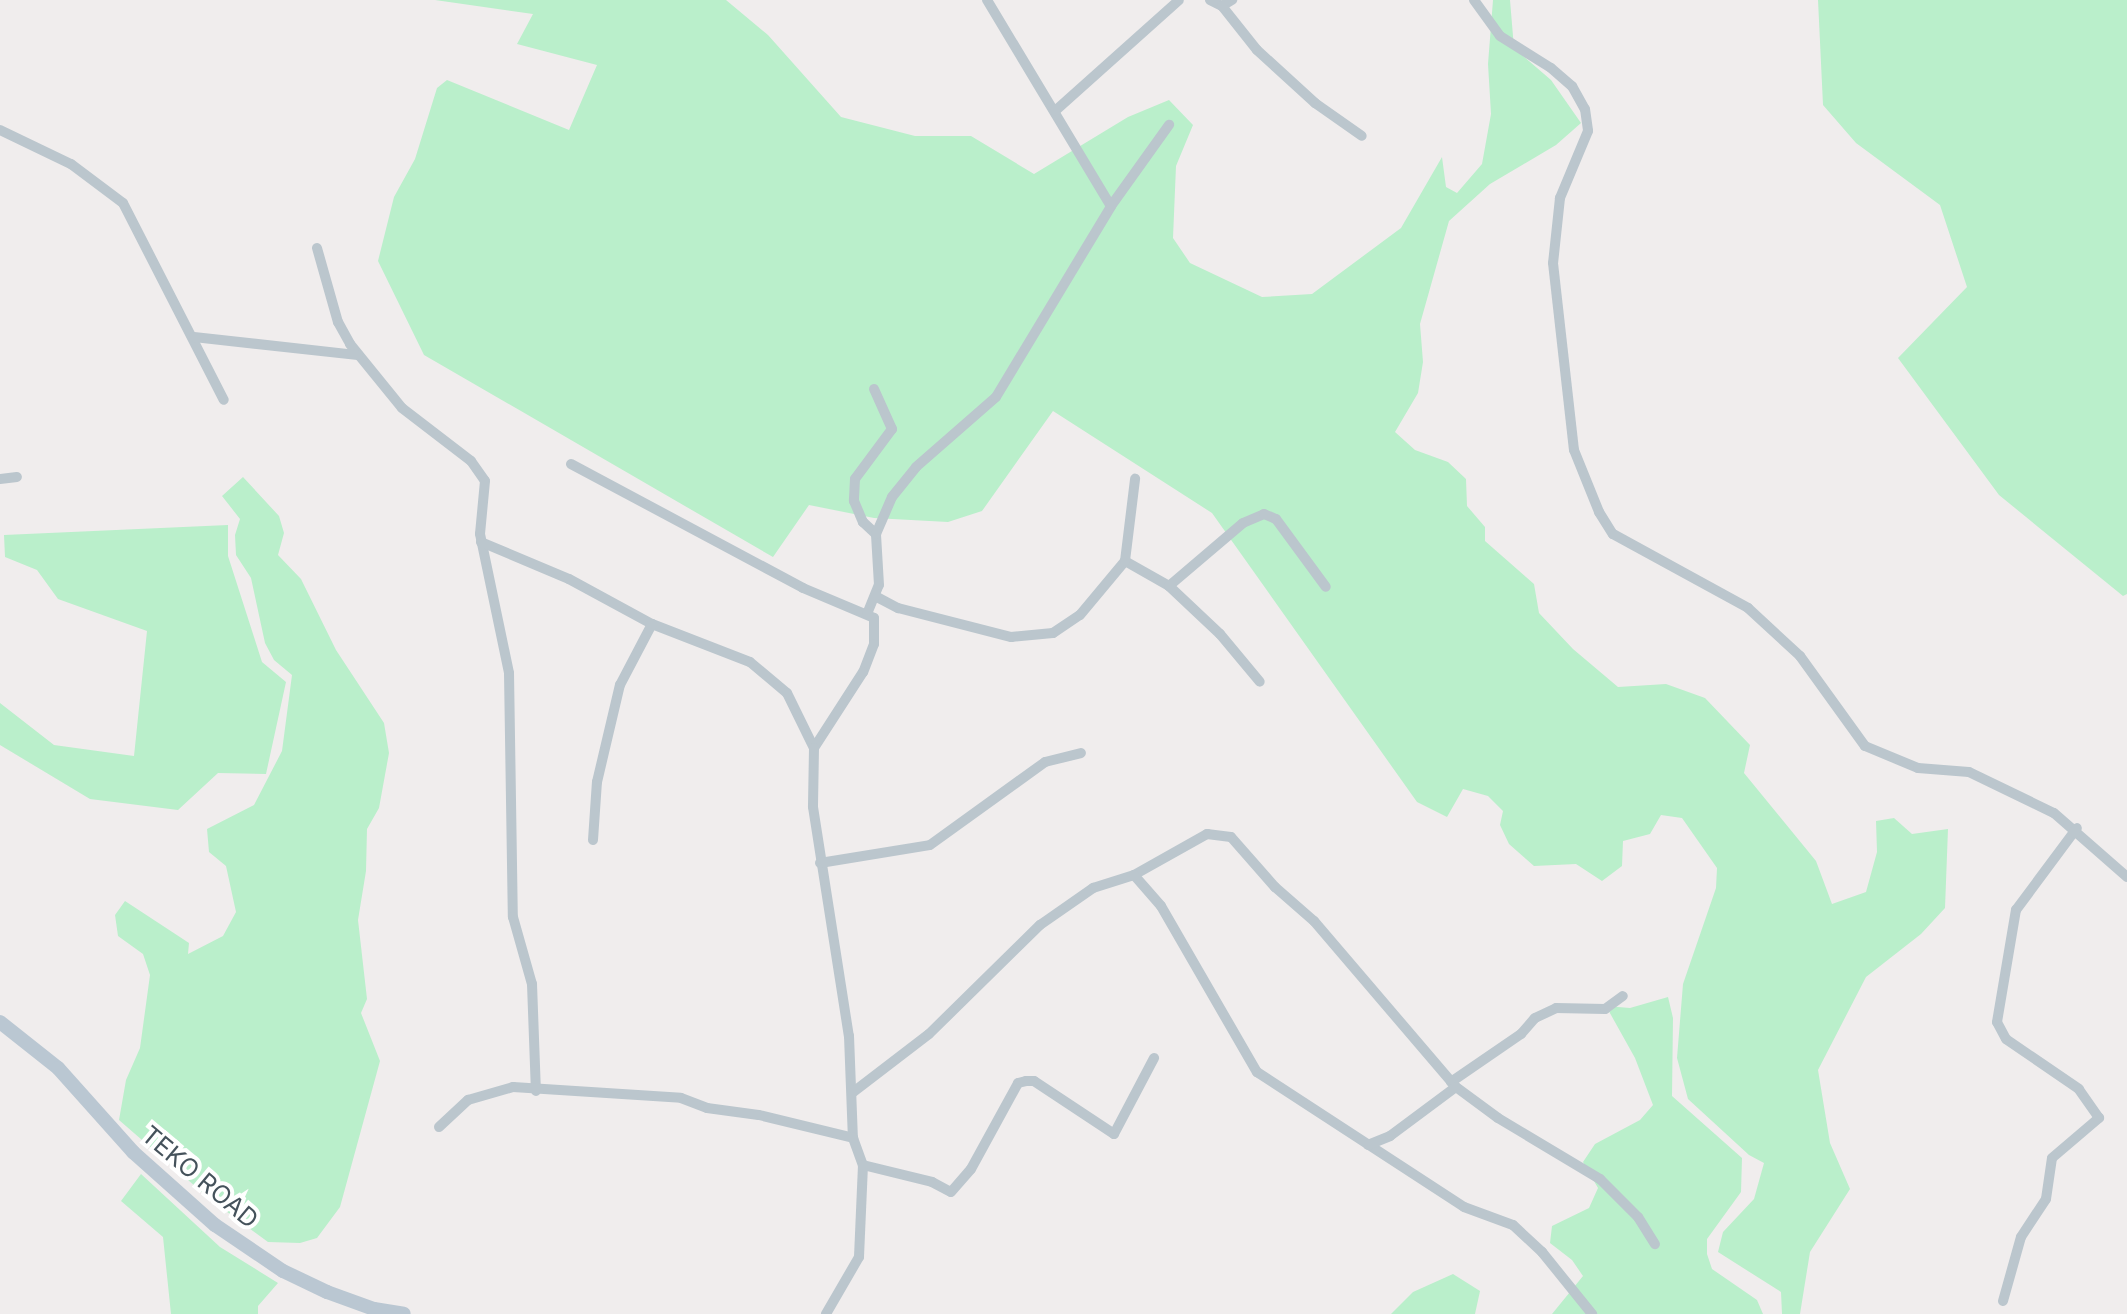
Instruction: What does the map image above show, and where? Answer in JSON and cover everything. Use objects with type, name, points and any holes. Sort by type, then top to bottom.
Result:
[{"type":"street","points":[[987,0],[1111,206]]},
{"type":"street","points":[[1055,111],[1179,0]]},
{"type":"street","points":[[1210,0],[1227,3],[1272,64],[1315,103],[1362,136]]},
{"type":"street","points":[[1474,0],[1500,36],[1572,86],[1585,109],[1588,131],[1560,198],[1553,263],[1574,450],[1598,512],[1612,534],[1748,608],[1800,656],[1865,746],[1918,768],[1969,772],[2076,828],[2127,877]]},
{"type":"street","points":[[867,614],[875,596],[876,534],[892,497],[916,467],[996,397],[1111,206],[1169,125]]},
{"type":"street","points":[[0,130],[71,164],[123,202],[224,400]]},
{"type":"street","points":[[317,248],[338,322],[358,355],[402,408],[478,469],[487,492],[479,523],[509,673],[512,917],[532,984],[536,1091]]},
{"type":"street","points":[[194,337],[358,355]]},
{"type":"street","points":[[874,389],[892,429],[855,478],[854,501],[863,522],[876,534]]},
{"type":"street","points":[[571,464],[803,588],[867,614],[877,626],[864,672],[814,748]]},
{"type":"street","points":[[0,480],[18,478]]},
{"type":"street","points":[[875,596],[898,608],[1011,636],[1038,636],[1070,625],[1125,560],[1134,478]]},
{"type":"street","points":[[1169,586],[1244,522],[1264,514],[1276,519],[1326,587]]},
{"type":"street","points":[[481,542],[570,579],[652,624],[750,662],[774,678],[787,693],[814,748],[813,807],[849,1036],[853,1138],[864,1165],[860,1257],[826,1314]]},
{"type":"street","points":[[1125,560],[1169,586],[1220,634],[1260,682]]},
{"type":"street","points":[[592,840],[597,782],[620,686],[652,624]]},
{"type":"street","points":[[820,863],[930,845],[1045,762],[1081,752]]},
{"type":"street","points":[[2004,1301],[2021,1237],[2046,1199],[2052,1158],[2098,1118],[2079,1090],[2006,1040],[1998,1022],[2016,910],[2076,828]]},
{"type":"street","points":[[852,1093],[929,1034],[1040,925],[1093,888],[1134,875],[1207,834],[1231,837],[1274,887],[1314,922],[1454,1084],[1498,1118],[1600,1179],[1638,1217],[1655,1244]]},
{"type":"street","points":[[1134,875],[1161,906],[1257,1072],[1464,1207],[1512,1224],[1542,1252],[1592,1314]]},
{"type":"street","points":[[1368,1145],[1390,1136],[1521,1034],[1535,1018],[1556,1008],[1605,1010],[1624,996]]},
{"type":"street","name":"TEKO ROAD","points":[[0,1022],[58,1068],[133,1152],[215,1226],[283,1271],[327,1292],[404,1314]]},
{"type":"street","points":[[864,1165],[932,1182],[951,1192],[971,1170],[1018,1084],[1026,1081],[1114,1134],[1154,1058]]},
{"type":"street","points":[[439,1127],[468,1100],[513,1087],[681,1098],[707,1108],[759,1114],[853,1138]]},
{"type":"green space","points":[[435,0],[726,0],[768,35],[841,117],[915,136],[971,136],[1034,174],[1128,117],[1169,100],[1193,125],[1176,166],[1173,238],[1190,263],[1262,297],[1312,294],[1401,228],[1442,157],[1446,187],[1457,193],[1482,164],[1491,114],[1488,64],[1493,0],[1510,0],[1514,48],[1551,80],[1581,123],[1556,145],[1490,184],[1449,221],[1420,324],[1423,362],[1418,393],[1395,432],[1415,450],[1448,462],[1466,479],[1467,506],[1485,527],[1485,541],[1534,584],[1539,613],[1573,649],[1618,687],[1666,684],[1705,698],[1750,745],[1744,773],[1816,861],[1832,904],[1866,892],[1877,852],[1876,821],[1894,818],[1912,834],[1948,829],[1945,908],[1921,934],[1866,977],[1818,1070],[1830,1143],[1850,1189],[1810,1252],[1800,1314],[1782,1314],[1781,1292],[1718,1252],[1723,1232],[1754,1199],[1764,1163],[1749,1155],[1688,1099],[1677,1058],[1683,984],[1716,888],[1717,868],[1682,818],[1661,815],[1650,834],[1623,841],[1622,866],[1602,881],[1576,864],[1534,866],[1509,844],[1500,825],[1503,811],[1488,796],[1463,789],[1447,817],[1417,802],[1212,513],[1053,411],[982,511],[948,522],[874,518],[809,505],[773,557],[424,355],[378,261],[394,197],[415,159],[437,88],[447,80],[569,130],[597,65],[517,44],[533,14]]},
{"type":"green space","points":[[1818,0],[2127,0],[2127,594],[2123,596],[1999,495],[1898,358],[1967,287],[1940,205],[1856,143],[1823,105]]},
{"type":"green space","points":[[243,477],[279,516],[284,533],[278,555],[301,579],[336,650],[384,723],[389,753],[379,808],[367,829],[366,871],[358,920],[367,999],[361,1013],[380,1061],[340,1207],[317,1238],[300,1243],[268,1242],[211,1200],[119,1120],[126,1080],[140,1048],[150,975],[143,954],[118,936],[115,915],[125,901],[189,943],[188,954],[223,936],[236,912],[226,866],[209,852],[207,829],[254,805],[282,751],[292,675],[274,660],[265,643],[251,578],[236,555],[235,535],[240,519],[222,496]]},
{"type":"green space","points":[[228,525],[228,556],[262,662],[286,682],[266,774],[218,773],[178,810],[90,799],[0,745],[0,703],[54,745],[134,756],[147,631],[58,599],[37,570],[5,557],[4,535]]},
{"type":"green space","points":[[1668,997],[1673,1018],[1672,1096],[1742,1158],[1741,1192],[1707,1239],[1707,1254],[1712,1269],[1757,1300],[1763,1314],[1552,1314],[1583,1276],[1572,1260],[1550,1243],[1552,1226],[1589,1208],[1598,1188],[1583,1162],[1595,1144],[1640,1120],[1653,1105],[1635,1058],[1606,1006],[1630,1008]]},
{"type":"green space","points":[[141,1174],[220,1247],[278,1283],[258,1306],[258,1314],[171,1314],[163,1237],[121,1201]]},
{"type":"green space","points":[[1453,1274],[1480,1291],[1475,1314],[1391,1314],[1413,1292]]}]
